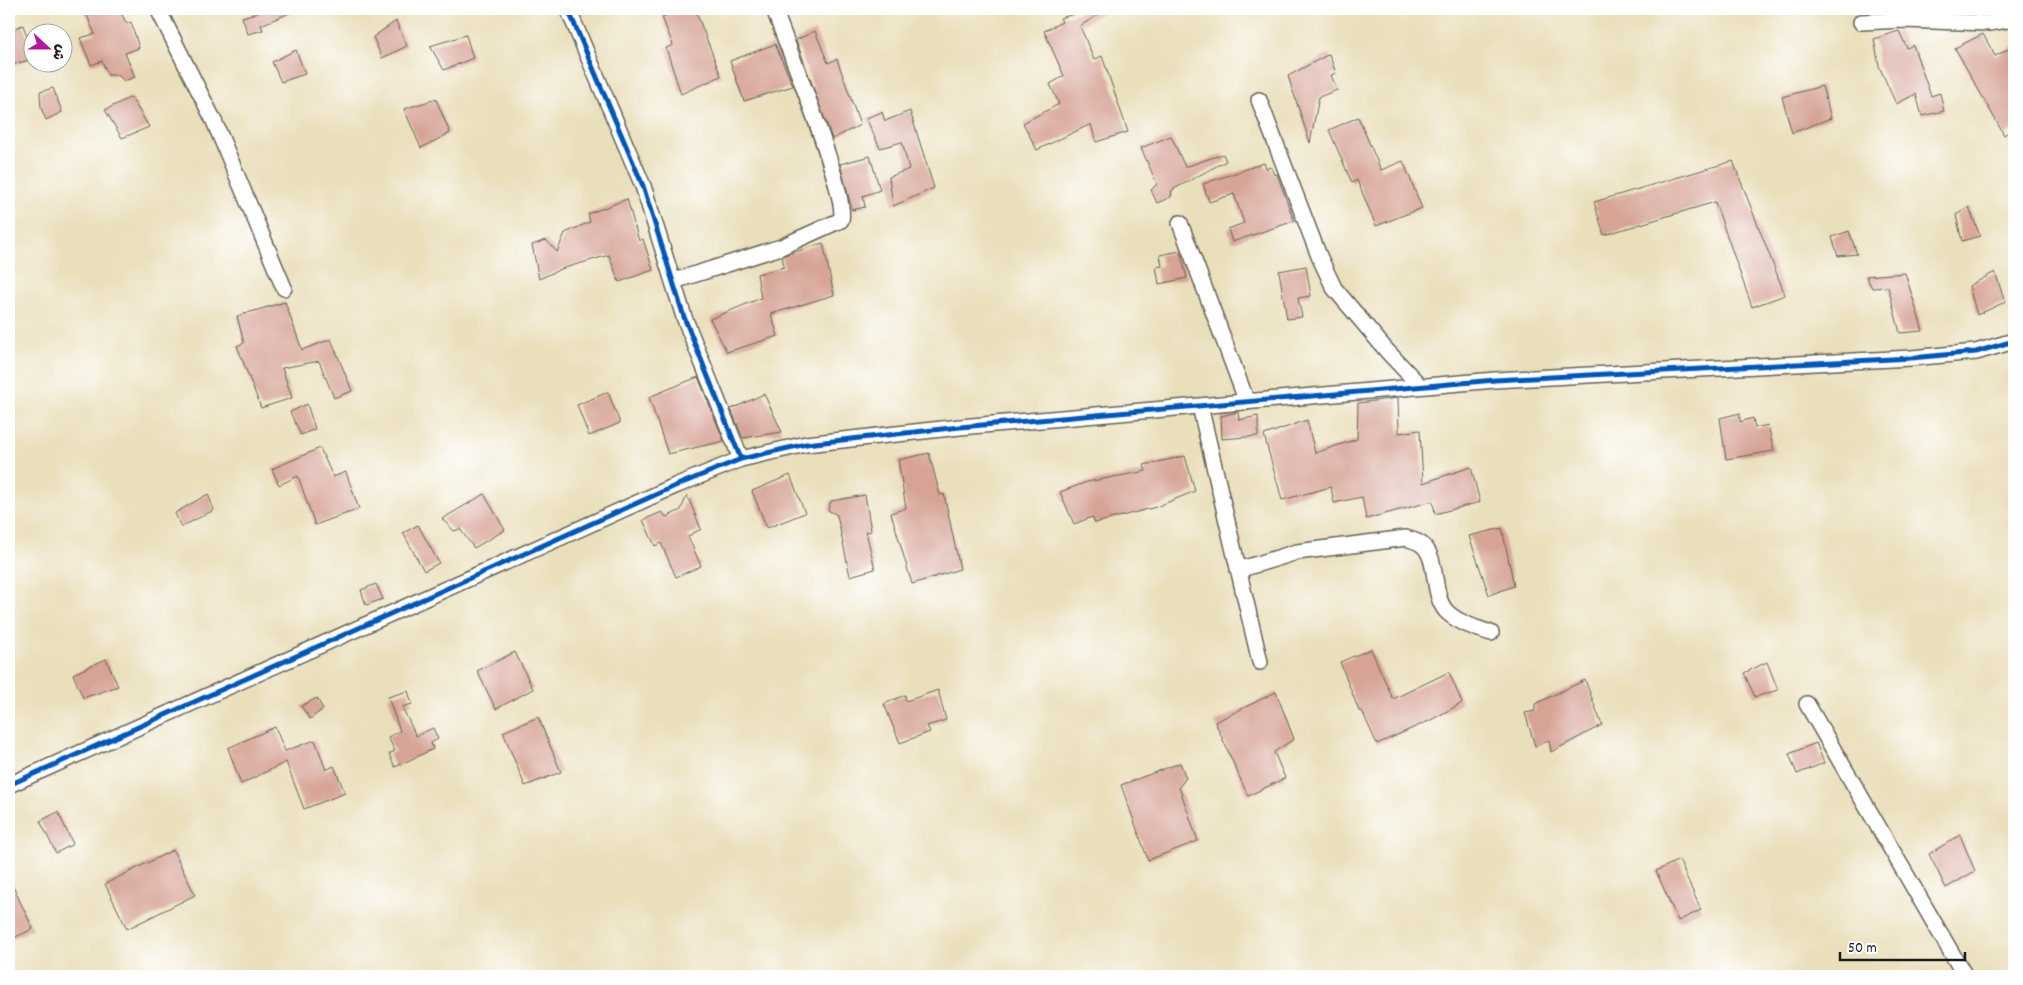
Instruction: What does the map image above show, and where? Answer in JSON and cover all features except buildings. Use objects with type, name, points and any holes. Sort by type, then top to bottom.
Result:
[{"type":"street","points":[[158,9],[214,121],[284,288]]},
{"type":"street","points":[[568,9],[643,186],[684,317],[741,459]]},
{"type":"street","points":[[674,281],[781,247],[841,220],[842,206],[832,167],[774,9]]},
{"type":"street","points":[[1861,22],[1904,20],[1990,23],[2014,19]]},
{"type":"street","points":[[1259,100],[1319,256],[1334,288],[1387,351],[1420,386]]},
{"type":"street","points":[[1180,223],[1246,402]]},
{"type":"street","points":[[9,785],[639,502],[741,459],[806,444],[960,427],[1495,380],[1911,358],[1976,352],[2014,340]]},
{"type":"street","points":[[1200,406],[1260,662]]},
{"type":"street","points":[[1238,570],[1297,552],[1406,538],[1422,545],[1431,562],[1438,599],[1447,612],[1461,622],[1491,633]]},
{"type":"street","points":[[1807,704],[1965,976]]},
{"type":"cycle path","points":[[568,9],[643,186],[684,317],[741,459]]},
{"type":"cycle path","points":[[9,785],[675,486],[741,459],[806,444],[960,427],[1495,380],[1911,358],[1976,352],[2014,341]]}]
